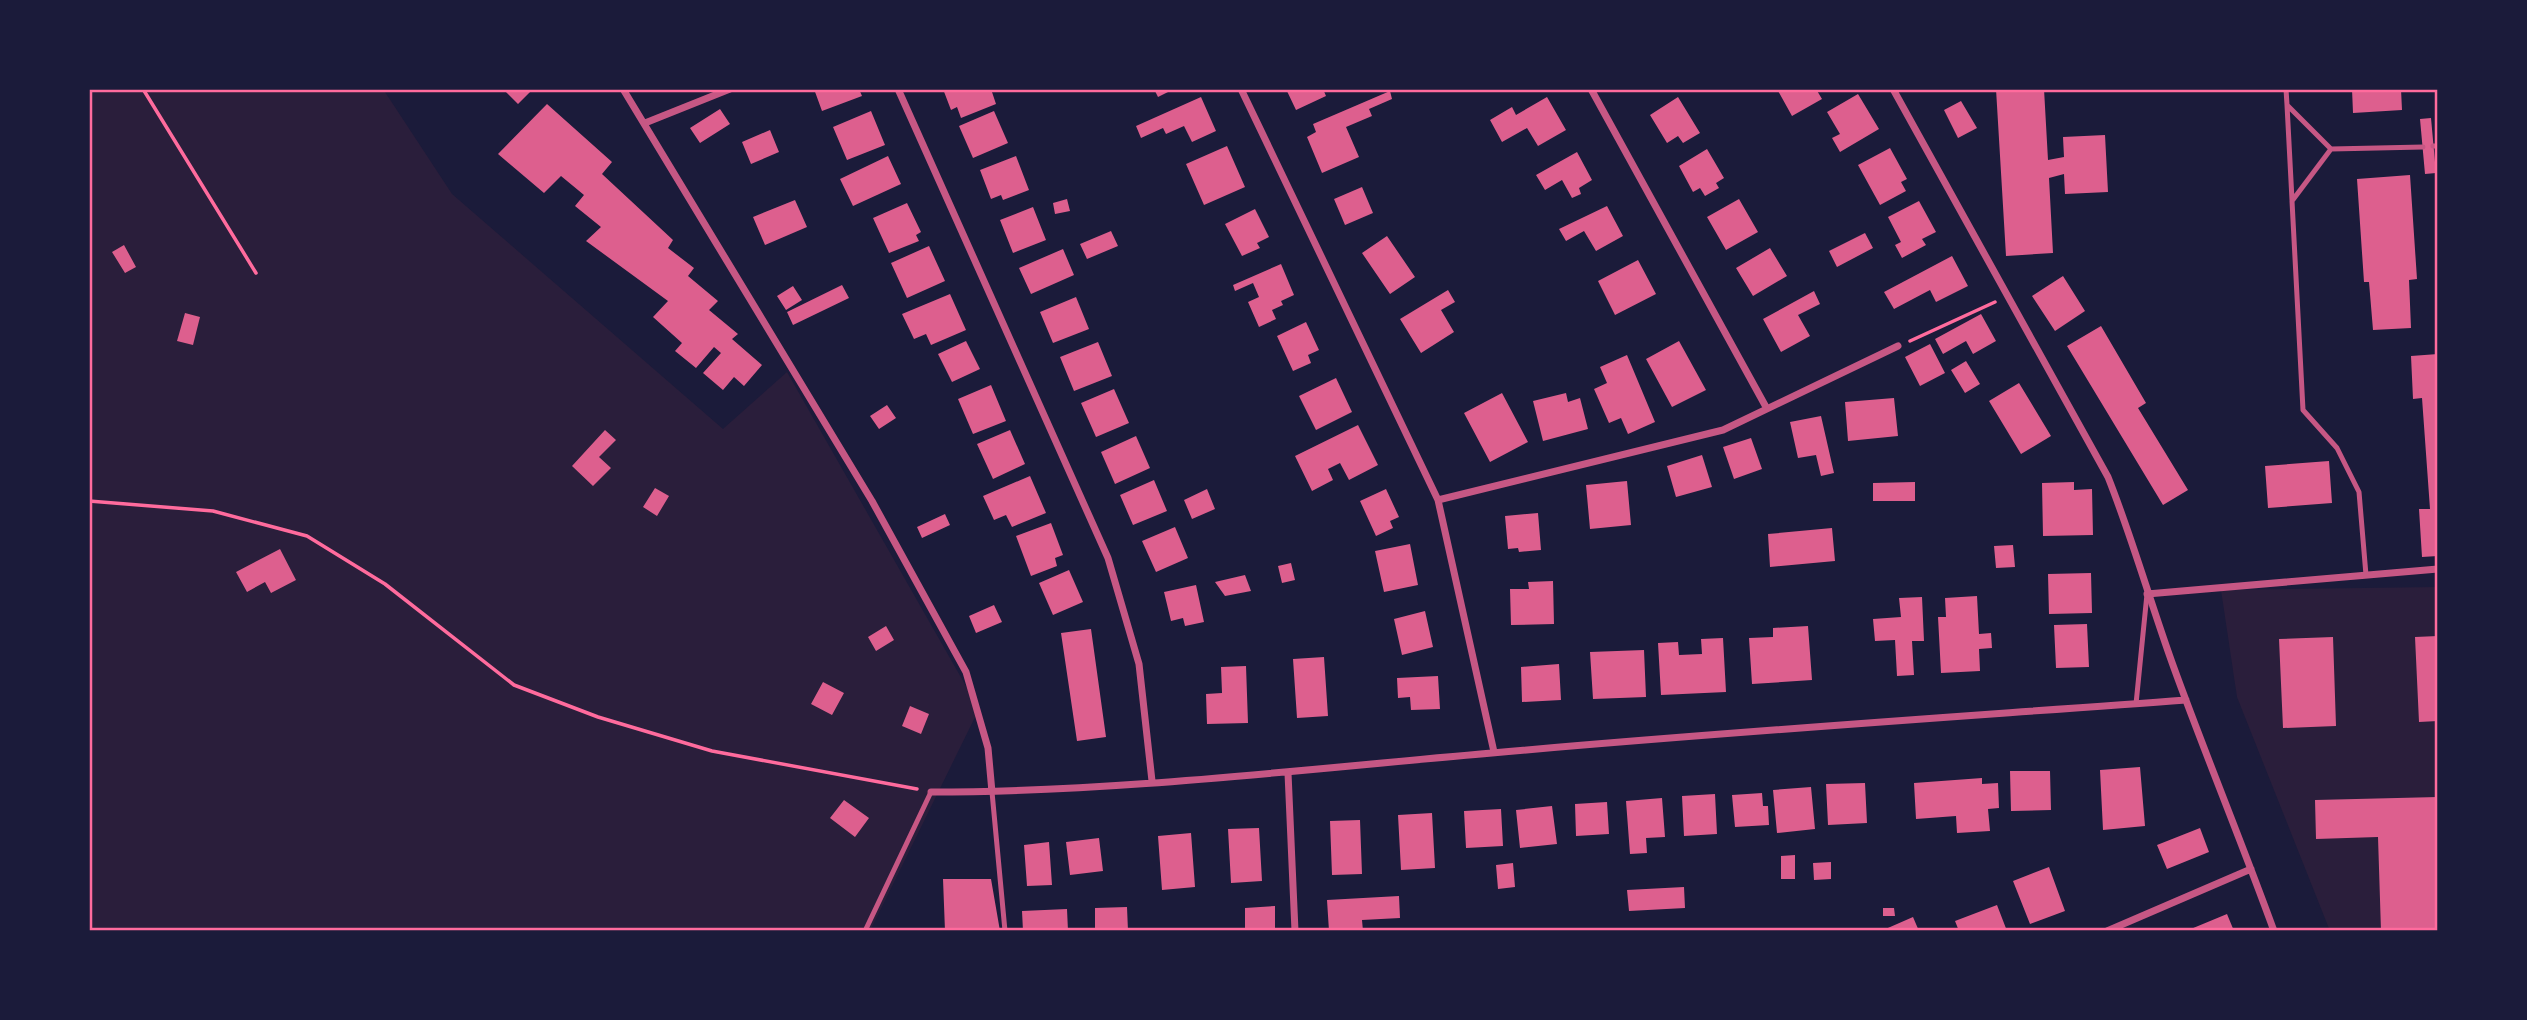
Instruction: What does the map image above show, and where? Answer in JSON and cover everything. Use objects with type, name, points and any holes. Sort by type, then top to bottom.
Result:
[{"type":"street","points":[[623,89],[872,501],[966,673],[988,748],[992,792]]},
{"type":"street","points":[[645,123],[730,89]]},
{"type":"street","points":[[898,89],[1108,558],[1139,664],[1152,781]]},
{"type":"street","points":[[1241,89],[1438,500],[1494,752]]},
{"type":"street","points":[[1591,89],[1766,407]]},
{"type":"street","points":[[1893,89],[2108,478],[2186,701],[2274,931]]},
{"type":"street","points":[[1438,500],[1723,430],[1766,407],[1898,346]]},
{"type":"street","points":[[2147,594],[2438,569]]},
{"type":"street","points":[[930,792],[992,792],[1288,773],[1494,752],[2186,701]]},
{"type":"street","points":[[1288,773],[1295,931]]},
{"type":"street","points":[[2107,931],[2251,869]]},
{"type":"lane","points":[[2286,89],[2303,410],[2337,448],[2359,492],[2366,575]]},
{"type":"lane","points":[[2287,105],[2331,149],[2423,147]]},
{"type":"lane","points":[[2292,201],[2331,149]]},
{"type":"lane","points":[[2136,704],[2147,594]]},
{"type":"lane","points":[[865,931],[930,792]]},
{"type":"lane","points":[[992,792],[1005,931]]},
{"type":"path","points":[[143,89],[256,273]]},
{"type":"path","points":[[1898,346],[2008,295]]},
{"type":"path","points":[[89,501],[213,510],[307,536],[385,584],[514,685],[598,717],[712,751],[930,792]]},
{"type":"shaded area","points":[[89,89],[383,89],[452,194],[723,429],[787,372],[979,709],[870,931],[89,931]]},
{"type":"shaded area","points":[[2438,587],[2438,931],[2330,931],[2237,697],[2221,590]]},
{"type":"building","points":[[503,89],[533,89],[518,104]]},
{"type":"building","points":[[814,89],[859,89],[862,96],[822,111]]},
{"type":"building","points":[[943,89],[991,89],[996,104],[961,118],[957,107],[951,110]]},
{"type":"building","points":[[1154,89],[1174,89],[1158,97]]},
{"type":"building","points":[[1286,89],[1323,89],[1326,96],[1296,110]]},
{"type":"building","points":[[1777,89],[1816,89],[1822,99],[1792,116]]},
{"type":"building","points":[[1996,89],[2044,89],[2048,160],[2064,157],[2063,137],[2105,135],[2108,192],[2065,194],[2064,174],[2049,178],[2053,253],[2006,256]]},
{"type":"building","points":[[2352,89],[2401,89],[2402,110],[2353,113]]},
{"type":"building","points":[[1390,91],[1392,99],[1369,109],[1372,116],[1346,127],[1359,157],[1322,173],[1307,137],[1316,132],[1313,124]]},
{"type":"building","points":[[1858,94],[1879,129],[1840,152],[1832,138],[1840,134],[1827,112]]},
{"type":"building","points":[[1201,97],[1216,131],[1192,142],[1184,126],[1166,134],[1163,128],[1141,138],[1136,126]]},
{"type":"building","points":[[1547,97],[1566,130],[1538,146],[1527,128],[1502,142],[1490,120],[1512,107],[1516,115]]},
{"type":"building","points":[[1678,97],[1700,133],[1683,143],[1678,136],[1667,143],[1650,115]]},
{"type":"building","points":[[1961,101],[1977,128],[1958,138],[1944,110]]},
{"type":"building","points":[[547,104],[612,162],[602,174],[673,240],[668,248],[694,268],[688,276],[718,301],[709,310],[738,334],[732,339],[762,365],[744,386],[734,377],[723,390],[703,373],[721,353],[714,347],[696,368],[675,351],[682,343],[653,317],[668,301],[586,241],[601,227],[575,206],[584,195],[561,176],[544,193],[498,154]]},
{"type":"building","points":[[720,109],[730,124],[700,143],[690,128]]},
{"type":"building","points":[[871,111],[885,145],[847,160],[833,127]]},
{"type":"building","points":[[994,111],[1008,143],[973,158],[959,126]]},
{"type":"building","points":[[2431,118],[2436,173],[2425,174],[2420,119]]},
{"type":"building","points":[[770,130],[779,152],[751,164],[742,142]]},
{"type":"building","points":[[1227,146],[1245,187],[1204,205],[1186,164]]},
{"type":"building","points":[[1890,148],[1907,179],[1901,182],[1906,191],[1880,205],[1858,165]]},
{"type":"building","points":[[1707,149],[1724,178],[1716,183],[1719,188],[1705,196],[1700,188],[1693,192],[1679,166]]},
{"type":"building","points":[[1577,152],[1592,180],[1579,188],[1581,194],[1572,198],[1562,180],[1545,190],[1536,175]]},
{"type":"building","points":[[888,156],[901,184],[853,206],[840,179]]},
{"type":"building","points":[[1016,156],[1029,190],[1003,200],[1001,195],[991,199],[980,170]]},
{"type":"building","points":[[2410,175],[2417,279],[2409,280],[2411,328],[2373,330],[2369,282],[2364,282],[2357,179]]},
{"type":"building","points":[[1362,187],[1373,213],[1345,225],[1334,199]]},
{"type":"building","points":[[1067,199],[1070,211],[1055,214],[1053,203]]},
{"type":"building","points":[[1739,199],[1758,232],[1726,250],[1707,217]]},
{"type":"building","points":[[795,200],[807,227],[765,245],[753,217]]},
{"type":"building","points":[[1919,201],[1936,232],[1922,239],[1926,245],[1902,258],[1895,245],[1901,242],[1888,217]]},
{"type":"building","points":[[907,203],[921,232],[916,235],[919,241],[889,253],[873,218]]},
{"type":"building","points":[[1607,206],[1623,236],[1596,251],[1584,231],[1566,241],[1559,229]]},
{"type":"building","points":[[1033,207],[1046,240],[1013,253],[1000,220]]},
{"type":"building","points":[[1255,209],[1269,237],[1257,243],[1260,248],[1242,256],[1225,224]]},
{"type":"building","points":[[1111,231],[1118,246],[1087,259],[1080,244]]},
{"type":"building","points":[[1865,233],[1873,248],[1837,267],[1829,251]]},
{"type":"building","points":[[1387,236],[1415,277],[1390,294],[1362,253]]},
{"type":"building","points":[[124,245],[136,267],[125,273],[112,252]]},
{"type":"building","points":[[929,246],[945,281],[907,298],[891,263]]},
{"type":"building","points":[[1770,248],[1787,276],[1753,296],[1736,268]]},
{"type":"building","points":[[1063,249],[1074,275],[1031,294],[1019,268]]},
{"type":"building","points":[[1952,256],[1968,286],[1936,302],[1930,290],[1894,309],[1884,292]]},
{"type":"building","points":[[1638,260],[1656,294],[1615,315],[1598,281]]},
{"type":"building","points":[[1281,264],[1294,295],[1281,301],[1283,305],[1272,310],[1276,319],[1259,327],[1248,302],[1259,297],[1253,283],[1235,291],[1233,285]]},
{"type":"building","points":[[2063,276],[2085,311],[2055,331],[2032,296]]},
{"type":"building","points":[[842,285],[849,298],[793,325],[787,312]]},
{"type":"building","points":[[793,286],[802,300],[786,310],[777,296]]},
{"type":"building","points":[[1448,290],[1455,302],[1441,310],[1454,332],[1421,353],[1400,319]]},
{"type":"building","points":[[1814,291],[1820,304],[1798,315],[1810,336],[1781,352],[1763,319]]},
{"type":"building","points":[[950,294],[966,330],[931,345],[926,334],[914,339],[902,314]]},
{"type":"building","points":[[1076,297],[1089,329],[1053,343],[1040,312]]},
{"type":"building","points":[[185,313],[200,317],[193,345],[177,341]]},
{"type":"building","points":[[1981,314],[1996,341],[1973,354],[1966,341],[1943,354],[1935,339]]},
{"type":"building","points":[[1306,322],[1319,350],[1308,355],[1311,363],[1293,371],[1277,336]]},
{"type":"building","points":[[2101,326],[2146,403],[2138,408],[2188,490],[2163,505],[2067,346]]},
{"type":"building","points":[[966,341],[980,369],[952,382],[938,354]]},
{"type":"building","points":[[1679,341],[1706,390],[1672,407],[1646,359]]},
{"type":"building","points":[[1098,342],[1112,376],[1074,391],[1060,357]]},
{"type":"building","points":[[1930,344],[1945,373],[1920,386],[1905,357]]},
{"type":"building","points":[[2438,354],[2438,556],[2422,557],[2419,509],[2430,509],[2422,398],[2413,399],[2411,356]]},
{"type":"building","points":[[1627,355],[1655,422],[1628,434],[1621,418],[1609,423],[1594,389],[1607,383],[1600,367]]},
{"type":"building","points":[[1966,361],[1980,384],[1965,393],[1951,370]]},
{"type":"building","points":[[1336,378],[1352,412],[1316,430],[1299,396]]},
{"type":"building","points":[[2019,383],[2051,436],[2021,454],[1989,401]]},
{"type":"building","points":[[991,385],[1006,421],[973,434],[958,399]]},
{"type":"building","points":[[1114,389],[1129,423],[1096,437],[1081,403]]},
{"type":"building","points":[[1502,393],[1528,442],[1490,462],[1464,413]]},
{"type":"building","points":[[1566,393],[1568,402],[1580,398],[1588,429],[1543,441],[1533,401]]},
{"type":"building","points":[[1894,398],[1898,436],[1848,441],[1845,402]]},
{"type":"building","points":[[887,405],[896,418],[879,429],[870,416]]},
{"type":"building","points":[[1821,416],[1834,473],[1821,476],[1816,455],[1798,458],[1790,422]]},
{"type":"building","points":[[1358,425],[1378,465],[1349,480],[1340,463],[1328,469],[1333,480],[1312,491],[1295,456]]},
{"type":"building","points":[[605,430],[616,440],[599,457],[611,468],[593,486],[572,466]]},
{"type":"building","points":[[1010,430],[1025,464],[993,479],[977,444]]},
{"type":"building","points":[[1136,436],[1150,468],[1115,484],[1101,452]]},
{"type":"building","points":[[1751,438],[1762,469],[1734,479],[1723,447]]},
{"type":"building","points":[[1702,455],[1712,487],[1676,497],[1667,466]]},
{"type":"building","points":[[2329,461],[2332,503],[2268,508],[2265,466]]},
{"type":"building","points":[[1030,476],[1046,513],[1012,527],[1006,515],[994,520],[983,496]]},
{"type":"building","points":[[1154,480],[1167,511],[1133,525],[1120,495]]},
{"type":"building","points":[[1627,481],[1631,525],[1590,529],[1586,485]]},
{"type":"building","points":[[1915,482],[1915,501],[1873,501],[1873,483]]},
{"type":"building","points":[[2074,482],[2074,490],[2092,489],[2093,535],[2043,536],[2042,483]]},
{"type":"building","points":[[655,488],[669,496],[657,516],[643,507]]},
{"type":"building","points":[[1207,489],[1215,509],[1192,519],[1184,500]]},
{"type":"building","points":[[1386,489],[1399,517],[1390,521],[1393,528],[1376,536],[1360,501]]},
{"type":"building","points":[[1538,513],[1541,550],[1519,552],[1518,548],[1508,549],[1505,516]]},
{"type":"building","points":[[945,514],[950,525],[922,538],[917,527]]},
{"type":"building","points":[[1051,523],[1063,555],[1055,558],[1057,566],[1031,576],[1016,536]]},
{"type":"building","points":[[1175,527],[1188,558],[1156,572],[1142,541]]},
{"type":"building","points":[[1832,528],[1835,561],[1770,567],[1768,534]]},
{"type":"building","points":[[1410,544],[1418,585],[1384,592],[1375,551]]},
{"type":"building","points":[[2013,545],[2015,567],[1996,568],[1994,546]]},
{"type":"building","points":[[280,549],[296,580],[271,593],[265,582],[247,592],[236,572]]},
{"type":"building","points":[[1291,563],[1295,580],[1282,583],[1278,566]]},
{"type":"building","points":[[1069,570],[1083,602],[1053,615],[1039,583]]},
{"type":"building","points":[[2091,573],[2092,613],[2049,614],[2048,574]]},
{"type":"building","points":[[1245,575],[1251,591],[1225,596],[1215,582]]},
{"type":"building","points":[[1553,581],[1554,624],[1511,625],[1510,589],[1529,589],[1528,582]]},
{"type":"building","points":[[1196,585],[1204,622],[1185,626],[1183,618],[1171,621],[1164,592]]},
{"type":"building","points":[[1977,596],[1979,634],[1991,633],[1992,648],[1979,649],[1980,671],[1941,673],[1938,617],[1946,617],[1945,598]]},
{"type":"building","points":[[1922,597],[1924,641],[1912,641],[1914,675],[1897,676],[1895,640],[1875,641],[1873,619],[1901,617],[1899,598]]},
{"type":"building","points":[[994,605],[1002,622],[976,633],[969,616]]},
{"type":"building","points":[[1425,611],[1433,647],[1402,655],[1394,619]]},
{"type":"building","points":[[2087,624],[2089,667],[2056,668],[2054,625]]},
{"type":"building","points":[[886,626],[894,640],[876,651],[868,637]]},
{"type":"building","points":[[1808,626],[1812,680],[1752,684],[1749,638],[1773,637],[1773,628]]},
{"type":"building","points":[[1091,629],[1106,737],[1077,741],[1061,633]]},
{"type":"building","points":[[2438,636],[2438,721],[2419,722],[2415,637]]},
{"type":"building","points":[[2333,637],[2336,726],[2283,728],[2279,639]]},
{"type":"building","points":[[1723,638],[1726,692],[1661,695],[1658,643],[1678,642],[1679,655],[1702,654],[1701,639]]},
{"type":"building","points":[[1644,650],[1646,697],[1593,699],[1590,652]]},
{"type":"building","points":[[1324,657],[1328,716],[1297,718],[1293,659]]},
{"type":"building","points":[[1559,664],[1561,700],[1522,702],[1521,667]]},
{"type":"building","points":[[1246,666],[1248,723],[1207,724],[1206,694],[1222,693],[1221,667]]},
{"type":"building","points":[[1438,676],[1440,709],[1411,710],[1410,697],[1398,698],[1397,678]]},
{"type":"building","points":[[823,682],[844,693],[832,715],[811,704]]},
{"type":"building","points":[[910,706],[929,714],[921,734],[902,726]]},
{"type":"building","points":[[2140,767],[2145,826],[2103,830],[2100,770]]},
{"type":"building","points":[[2010,771],[2050,771],[2051,810],[2011,811]]},
{"type":"building","points":[[1982,778],[1982,784],[1998,783],[1999,808],[1988,809],[1990,831],[1957,833],[1956,816],[1916,819],[1914,783]]},
{"type":"building","points":[[1865,783],[1867,823],[1828,825],[1826,784]]},
{"type":"building","points":[[1811,787],[1815,829],[1777,833],[1773,790]]},
{"type":"building","points":[[1762,793],[1763,806],[1768,806],[1769,825],[1735,827],[1732,795]]},
{"type":"building","points":[[1715,794],[1717,834],[1684,836],[1682,796]]},
{"type":"building","points":[[2438,797],[2438,931],[2381,931],[2378,837],[2316,839],[2315,800]]},
{"type":"building","points":[[1662,798],[1665,837],[1646,838],[1647,853],[1630,854],[1626,801]]},
{"type":"building","points":[[844,800],[869,818],[855,837],[830,818]]},
{"type":"building","points":[[1607,802],[1609,834],[1576,836],[1575,804]]},
{"type":"building","points":[[1552,806],[1557,844],[1520,848],[1516,810]]},
{"type":"building","points":[[1501,809],[1503,846],[1466,848],[1464,811]]},
{"type":"building","points":[[1432,813],[1435,868],[1401,870],[1398,815]]},
{"type":"building","points":[[1360,820],[1362,874],[1332,875],[1330,821]]},
{"type":"building","points":[[1259,828],[1262,881],[1231,883],[1228,829]]},
{"type":"building","points":[[2200,828],[2209,852],[2167,869],[2157,845]]},
{"type":"building","points":[[1191,833],[1195,887],[1162,890],[1158,836]]},
{"type":"building","points":[[1099,838],[1103,871],[1070,875],[1066,842]]},
{"type":"building","points":[[1049,842],[1052,885],[1027,886],[1024,845]]},
{"type":"building","points":[[1795,855],[1795,879],[1781,879],[1781,856]]},
{"type":"building","points":[[1831,862],[1831,879],[1814,880],[1813,863]]},
{"type":"building","points":[[1513,863],[1515,887],[1498,889],[1496,865]]},
{"type":"building","points":[[2049,867],[2065,911],[2030,924],[2013,881]]},
{"type":"building","points":[[943,879],[991,879],[1000,931],[945,931]]},
{"type":"building","points":[[1684,887],[1685,908],[1629,911],[1627,890]]},
{"type":"building","points":[[1399,896],[1400,918],[1362,920],[1363,931],[1329,931],[1327,900]]},
{"type":"building","points":[[1997,905],[2007,931],[1959,931],[1955,921]]},
{"type":"building","points":[[1275,906],[1275,931],[1245,931],[1245,908]]},
{"type":"building","points":[[1127,907],[1128,931],[1095,931],[1095,908]]},
{"type":"building","points":[[1883,908],[1894,908],[1895,916],[1883,916]]},
{"type":"building","points":[[1067,909],[1068,931],[1023,931],[1022,911]]},
{"type":"building","points":[[2227,914],[2234,931],[2186,931]]},
{"type":"building","points":[[1913,917],[1919,931],[1881,931]]}]
